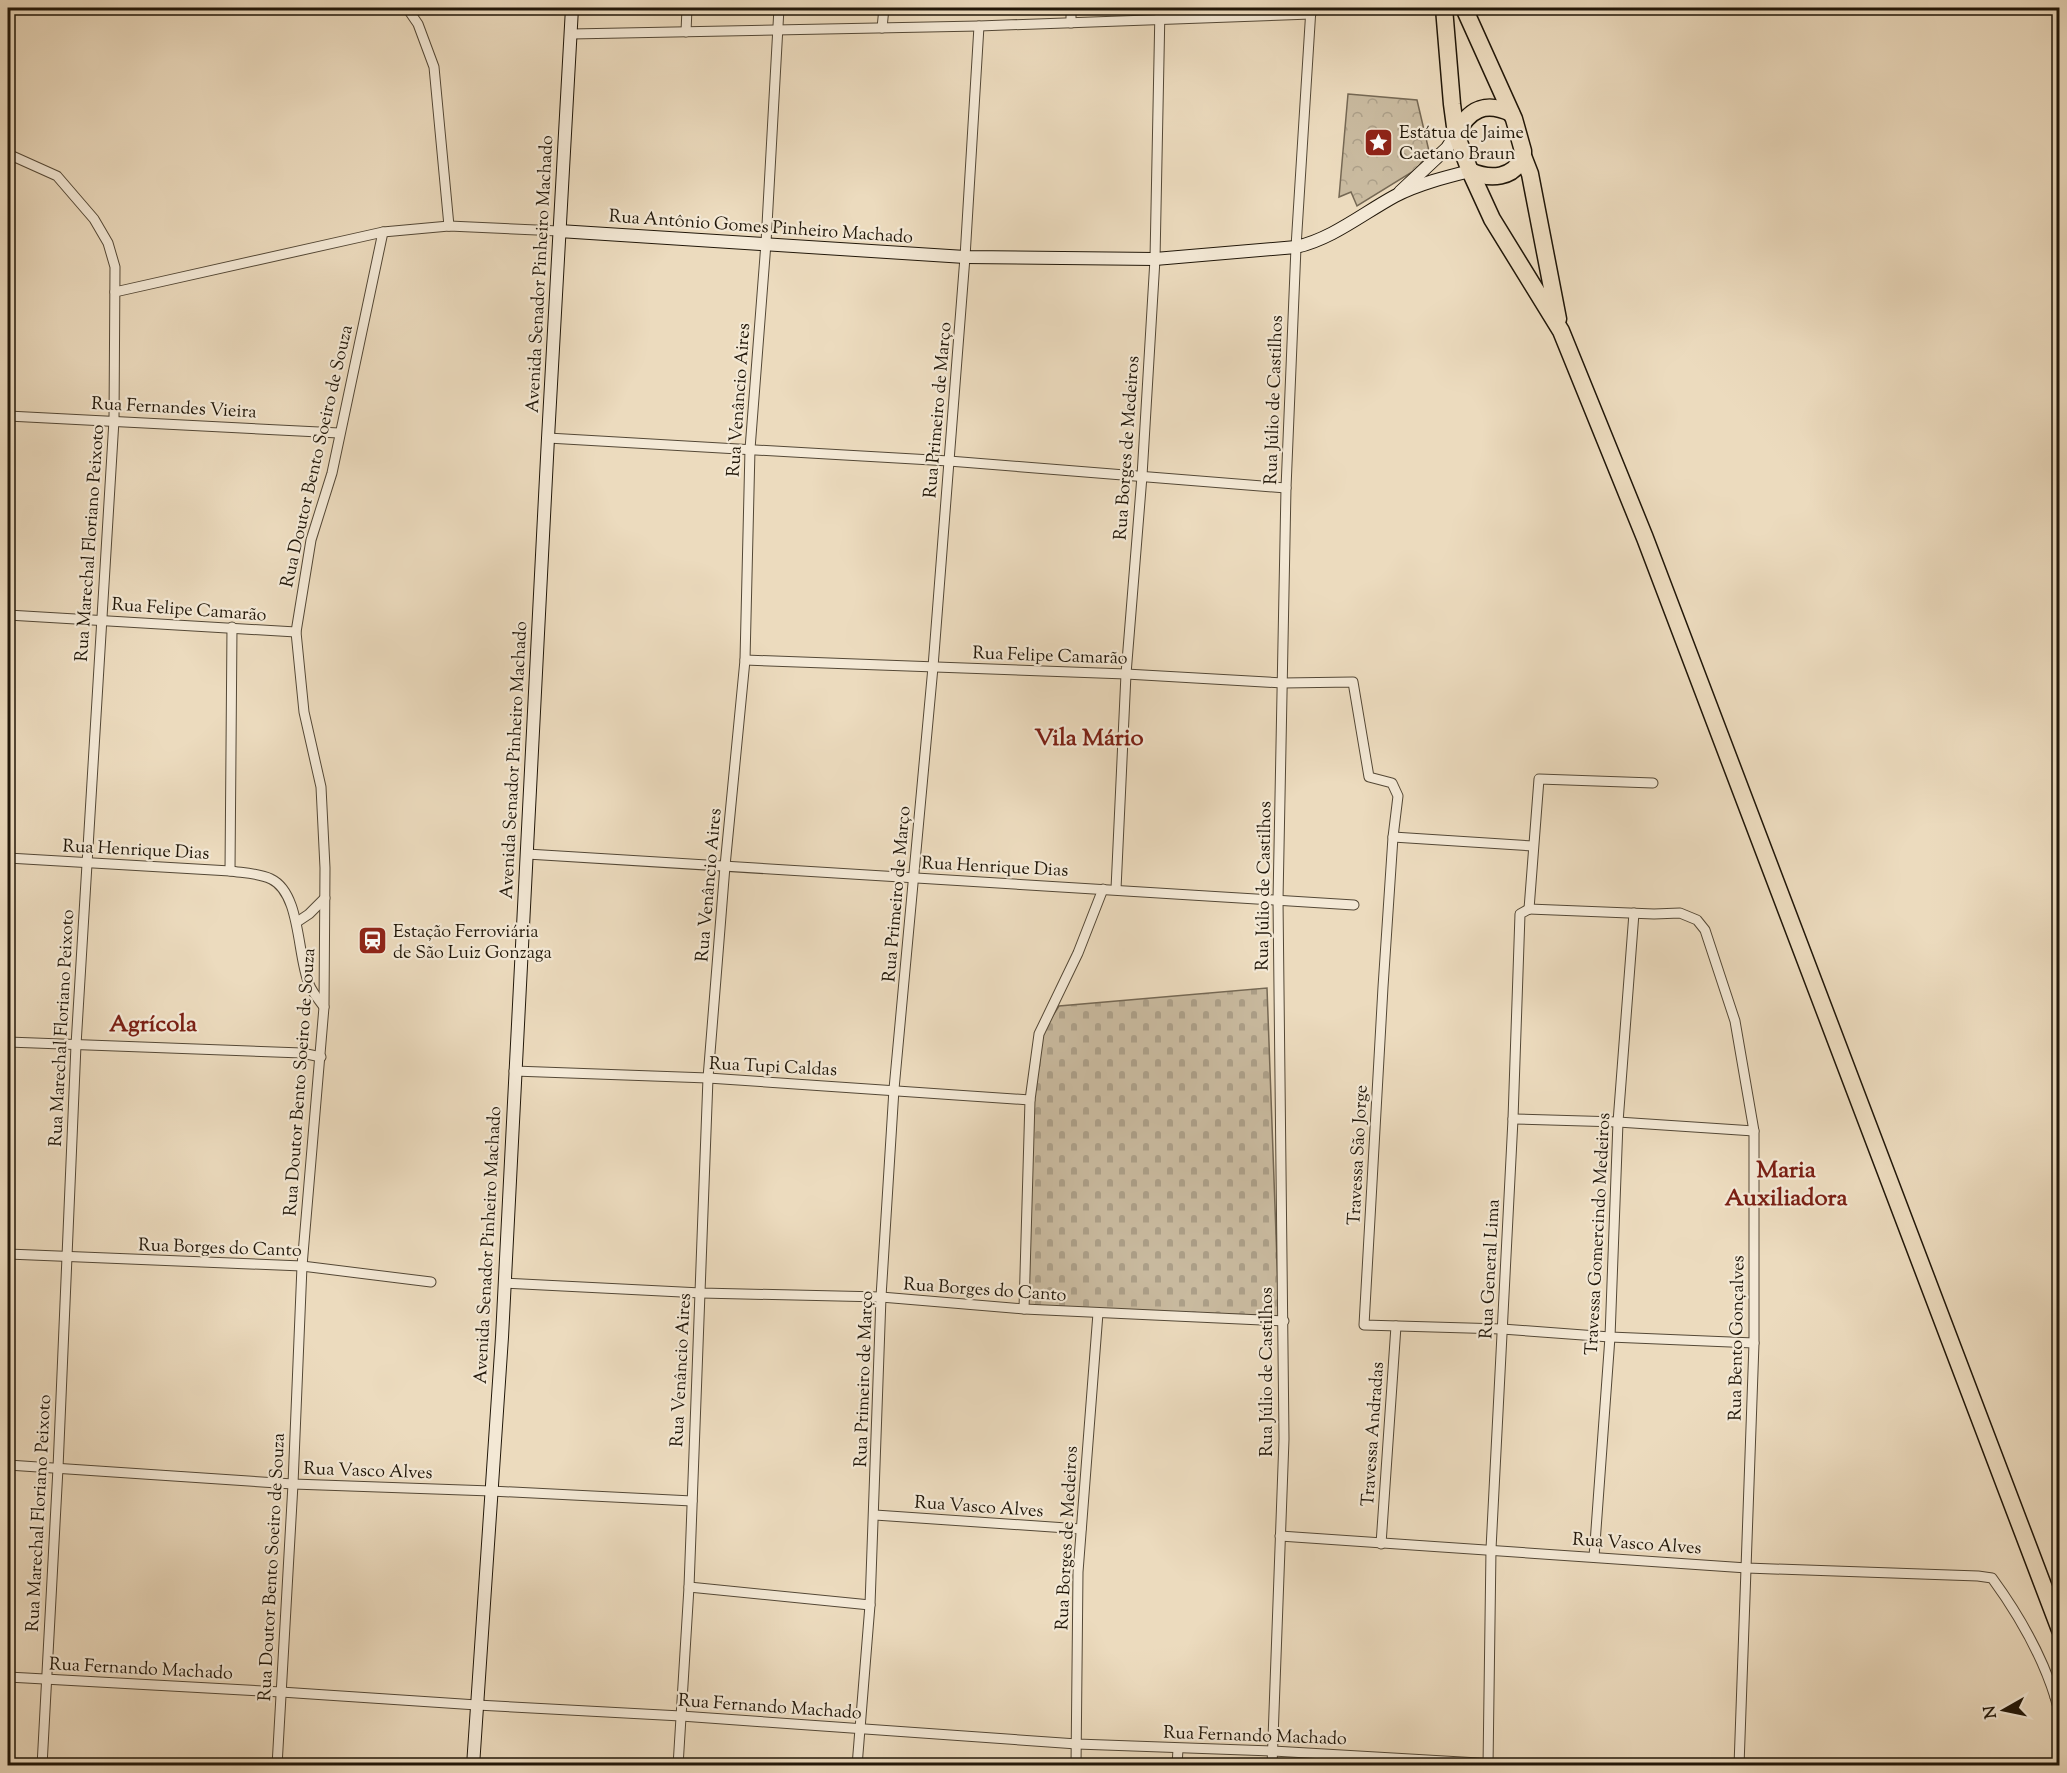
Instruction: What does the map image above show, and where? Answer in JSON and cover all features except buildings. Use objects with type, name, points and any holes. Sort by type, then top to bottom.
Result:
[{"type":"highway","points":[[1444,8],[1456,134],[1470,171],[1492,219],[1561,331],[1645,538],[2060,1630]]},
{"type":"highway","points":[[1464,8],[1511,113],[1530,174],[1561,331]]},
{"type":"highway","points":[[1456,134],[1462,122],[1470,114],[1480,109],[1502,108],[1511,113]]},
{"type":"highway","points":[[1470,171],[1481,176],[1503,176],[1513,170],[1523,156]]},
{"type":"main road","name":"Avenida Senador Pinheiro Machado","points":[[473,1766],[504,1283],[559,231],[573,8]]},
{"type":"main road","name":"Rua Antônio Gomes Pinheiro Machado","points":[[1397,195],[1447,148],[1456,134]]},
{"type":"main road","name":"Rua Antônio Gomes Pinheiro Machado","points":[[559,231],[965,257],[1155,259],[1296,247],[1316,242],[1397,195],[1439,179],[1470,171]]},
{"type":"street","points":[[407,8],[418,24],[434,67],[448,226]]},
{"type":"street","points":[[686,32],[687,8]]},
{"type":"street","name":"Rua Venâncio Aires","points":[[678,1766],[689,1587],[708,1078],[745,660],[750,449],[766,243],[779,8]]},
{"type":"street","points":[[882,28],[884,8]]},
{"type":"street","points":[[1071,8],[1071,23]]},
{"type":"street","name":"Rua Borges de Medeiros","points":[[1116,890],[1126,674],[1142,477],[1155,259],[1160,8]]},
{"type":"street","points":[[571,34],[979,26],[1311,11]]},
{"type":"street","name":"Rua Júlio de Castilhos","points":[[1272,1766],[1284,1439],[1278,900],[1286,488],[1296,247],[1311,11]]},
{"type":"street","name":"Rua Primeiro de Março","points":[[858,1766],[875,1515],[881,1298],[894,1089],[933,667],[965,257],[979,26]]},
{"type":"street","name":"Rua Marechal Floriano Peixoto","points":[[8,154],[57,176],[94,219],[108,243],[115,267],[114,420],[76,1046],[58,1468],[42,1766]]},
{"type":"street","name":"Rua Antônio Gomes Pinheiro Machado","points":[[115,292],[384,232],[448,226],[559,231]]},
{"type":"street","name":"Rua Doutor Bento Soeiro de Souza","points":[[277,1766],[293,1484],[302,1266],[324,1007],[325,898],[321,787],[304,712],[296,632],[311,540],[332,473],[384,232]]},
{"type":"street","name":"Rua Fernandes Vieira","points":[[8,416],[339,433]]},
{"type":"street","points":[[548,438],[949,461],[1286,488]]},
{"type":"street","name":"Rua Felipe Camarão","points":[[8,615],[296,632]]},
{"type":"street","points":[[230,871],[232,627]]},
{"type":"street","name":"Rua Felipe Camarão","points":[[745,660],[1126,674],[1283,683],[1353,682]]},
{"type":"street","name":"Travessa São Jorge","points":[[1353,682],[1369,777],[1392,783],[1398,796],[1383,987],[1364,1325],[1396,1326]]},
{"type":"street","name":"Rua General Lima","points":[[1488,1764],[1491,1549],[1514,1119],[1520,914],[1529,909],[1539,779],[1653,783]]},
{"type":"street","points":[[1393,837],[1533,846]]},
{"type":"street","name":"Rua Henrique Dias","points":[[527,854],[1354,905]]},
{"type":"street","name":"Rua Henrique Dias","points":[[8,858],[230,871],[261,875],[280,885],[293,908],[297,922]]},
{"type":"street","points":[[1024,1309],[1030,1100],[1039,1034],[1082,943],[1102,889]]},
{"type":"street","points":[[324,1007],[310,985],[301,957],[297,922],[325,898]]},
{"type":"street","points":[[1529,909],[1634,913]]},
{"type":"street","name":"Rua Bento Gonçalves","points":[[1634,913],[1680,913],[1697,920],[1705,930],[1736,1021],[1754,1131],[1754,1343],[1739,1766]]},
{"type":"street","name":"Travessa Gomercindo Medeiros","points":[[1594,1557],[1610,1337],[1618,1122],[1634,913]]},
{"type":"street","points":[[8,1042],[302,1053],[321,1057]]},
{"type":"street","name":"Rua Tupi Caldas","points":[[514,1071],[708,1078],[1030,1100]]},
{"type":"street","points":[[1514,1119],[1618,1122],[1754,1131]]},
{"type":"street","name":"Rua Borges do Canto","points":[[8,1254],[302,1266],[430,1282]]},
{"type":"street","name":"Rua Borges do Canto","points":[[504,1283],[701,1293],[881,1298],[1024,1309],[1284,1321]]},
{"type":"street","name":"Rua Borges de Medeiros","points":[[1076,1766],[1078,1572],[1098,1312]]},
{"type":"street","points":[[1396,1326],[1502,1329],[1610,1337],[1754,1343]]},
{"type":"street","name":"Travessa Andradas","points":[[1381,1544],[1396,1326]]},
{"type":"street","name":"Rua Vasco Alves","points":[[8,1465],[293,1484],[491,1491],[692,1502]]},
{"type":"street","name":"Rua Vasco Alves","points":[[875,1515],[1081,1529]]},
{"type":"street","name":"Rua Vasco Alves","points":[[1280,1536],[1747,1568],[1992,1578],[2028,1633],[2057,1696]]},
{"type":"street","points":[[689,1587],[870,1605]]},
{"type":"street","name":"Rua Fernando Machado","points":[[8,1677],[681,1716],[1077,1744],[1273,1751],[1531,1766]]},
{"type":"street","points":[[2057,1696],[2060,1715]]},
{"type":"street","points":[[1177,1766],[1178,1749]]},
{"type":"green space","points":[[1348,94],[1417,100],[1429,151],[1417,169],[1357,206],[1351,192],[1339,197]]},
{"type":"green space","points":[[1267,988],[1279,1316],[1026,1307],[1031,1099],[1041,1034],[1059,1006]]},
{"type":"place","name":"Estátua de Jaime Caetano Braun","points":[[1378,142]]},
{"type":"place","name":"Estação Ferroviária de São Luiz Gonzaga","points":[[372,941]]},
{"type":"district","name":"Vila Mário","points":[[1089,737]]},
{"type":"district","name":"Agrícola","points":[[153,1023]]},
{"type":"district","name":"Maria Auxiliadora","points":[[1786,1183]]}]
